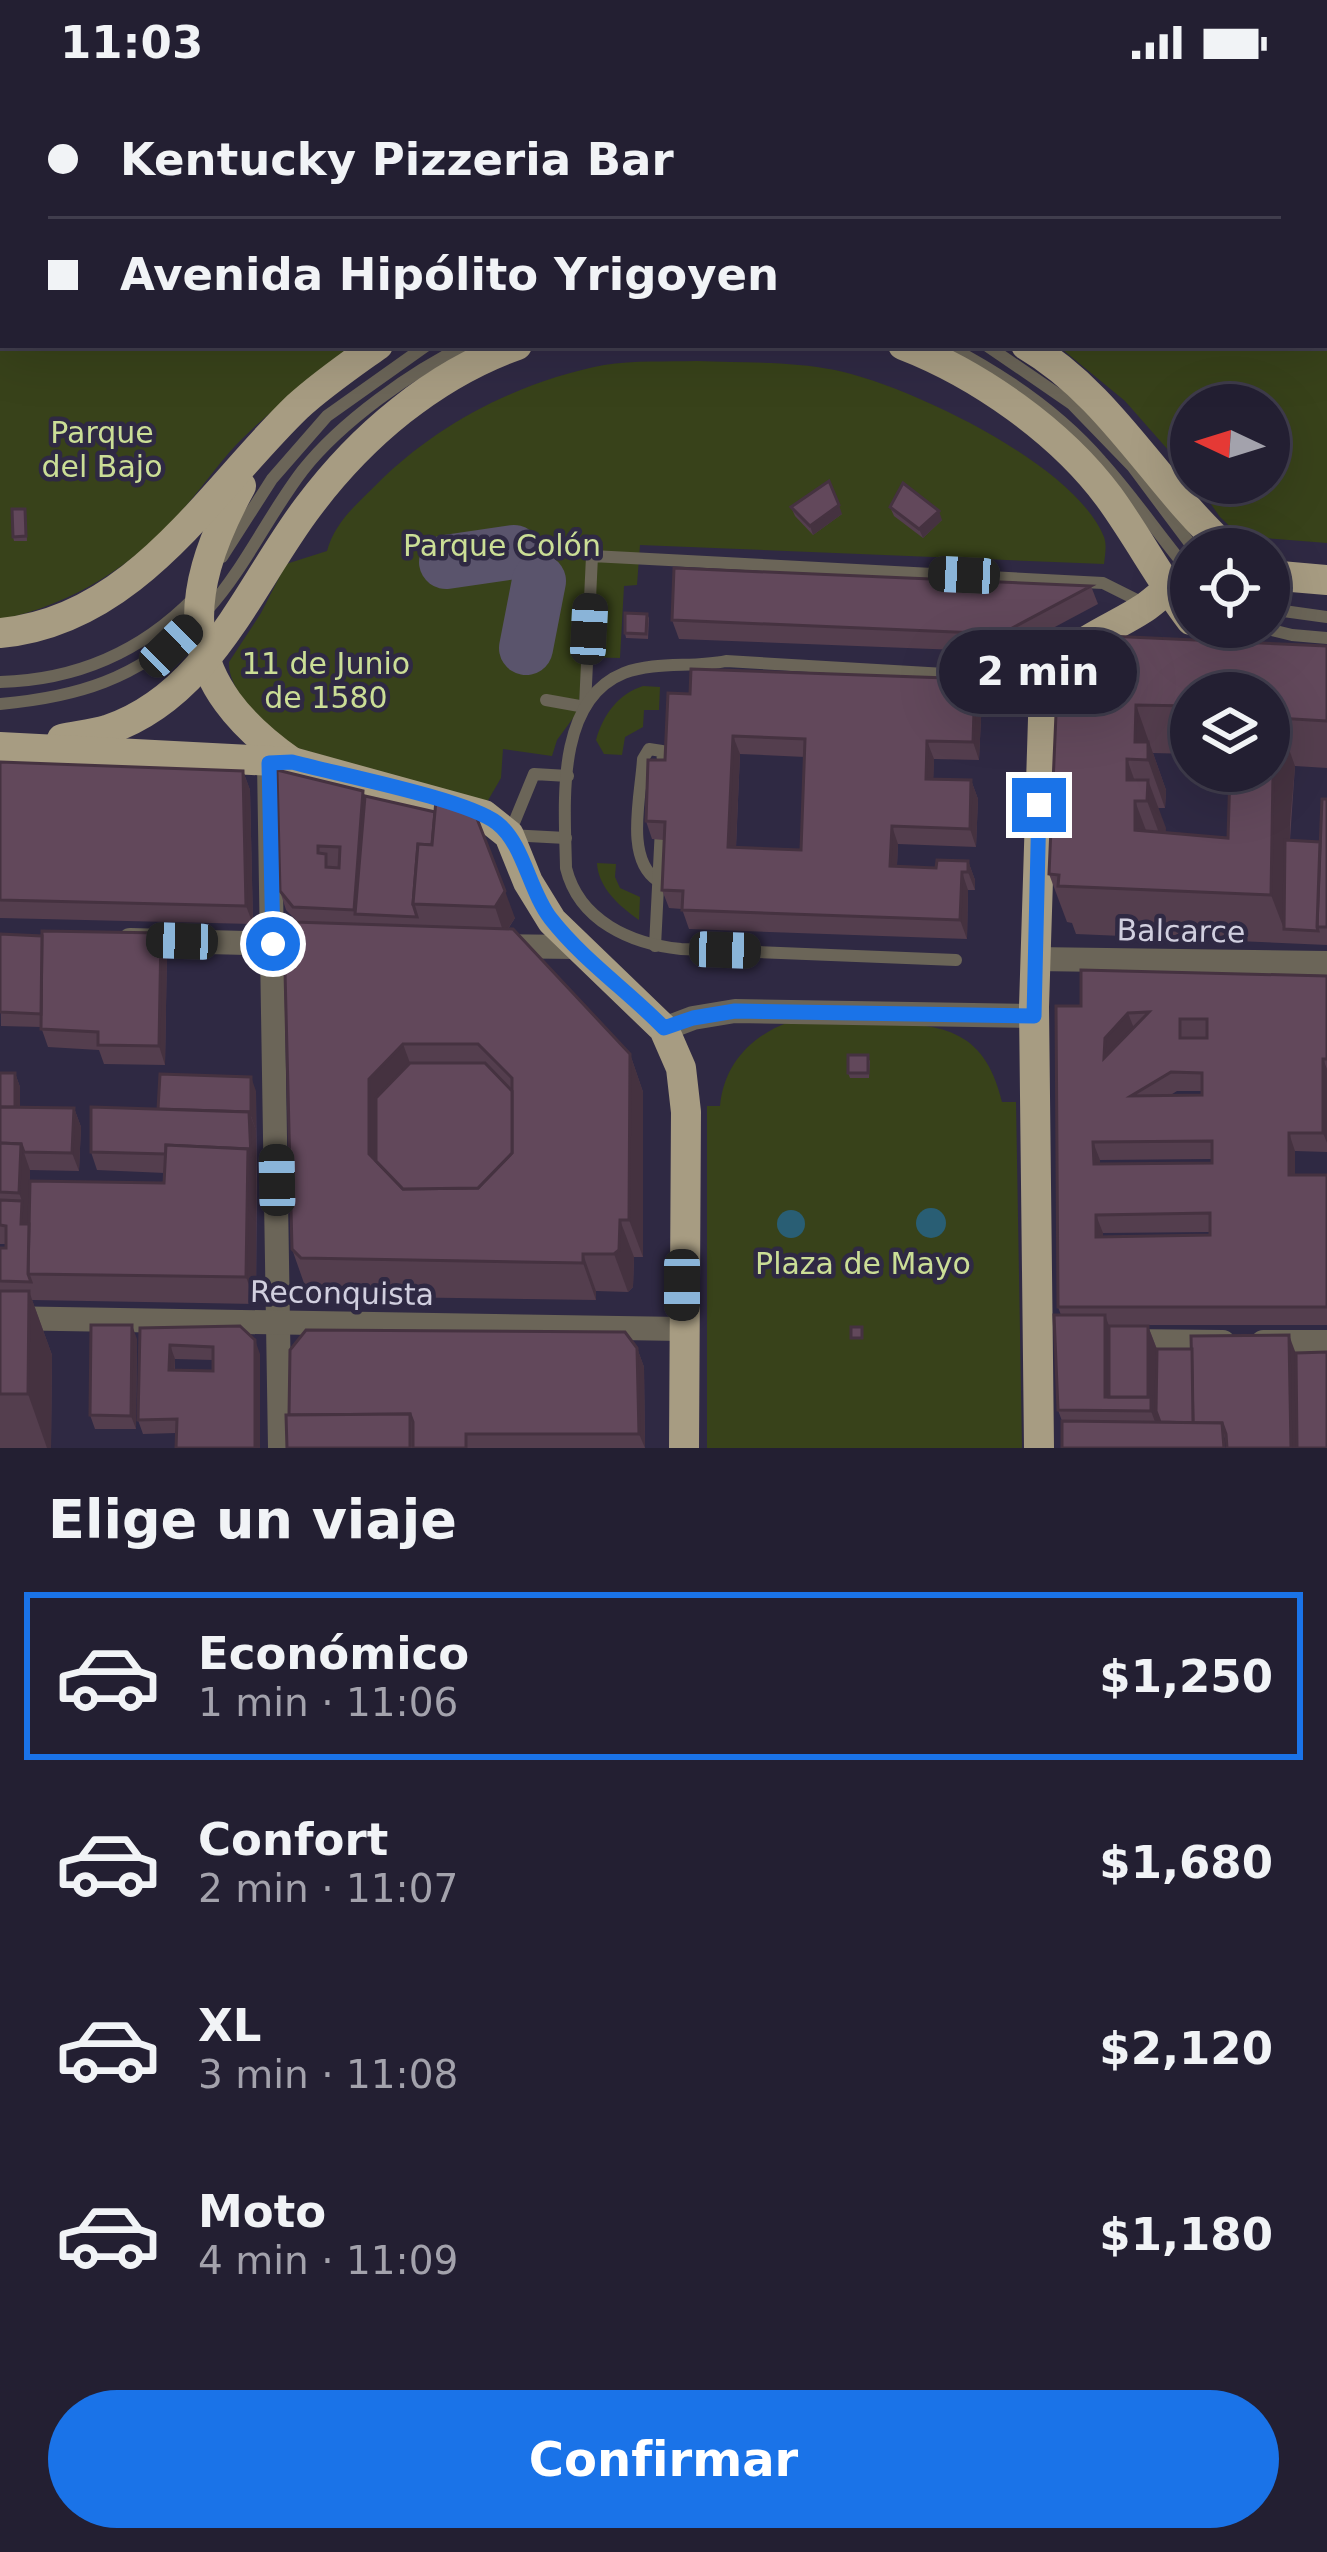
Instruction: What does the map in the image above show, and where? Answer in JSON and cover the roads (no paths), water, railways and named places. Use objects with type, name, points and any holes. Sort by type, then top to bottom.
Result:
[{"type":"main road","points":[[0,633],[21,631],[119,587],[177,538],[295,409],[374,348]]},
{"type":"main road","points":[[10,747],[107,730],[157,702],[227,632],[305,510],[352,454],[431,389],[511,348]]},
{"type":"main road","points":[[911,348],[980,384],[1080,464],[1107,495],[1170,547]]},
{"type":"main road","points":[[1030,348],[1074,380],[1144,452],[1177,528]]},
{"type":"main road","points":[[265,445],[225,515],[198,607],[206,658],[234,712],[281,763]]},
{"type":"main road","points":[[1290,577],[1327,580]]},
{"type":"main road","points":[[1039,1448],[1049,1341],[1034,959],[1046,680],[1066,655],[1170,584]]},
{"type":"main road","points":[[1066,655],[1113,660]]},
{"type":"main road","points":[[10,747],[281,763],[466,808],[484,815],[509,835],[542,905],[578,947],[664,1028],[677,1053],[684,1083],[684,1448]]},
{"type":"street","points":[[280,1448],[273,944],[281,763]]},
{"type":"street","points":[[114,939],[320,944]]},
{"type":"street","points":[[460,946],[578,947]]},
{"type":"street","name":"Balcarce","points":[[1034,959],[1327,963]]},
{"type":"street","points":[[664,1028],[735,1011],[1034,1016]]},
{"type":"street","name":"Reconquista","points":[[0,1318],[682,1329]]},
{"type":"street","points":[[1105,1341],[1327,1342]]},
{"type":"lane","points":[[0,704],[54,700],[84,692],[139,668],[171,646],[293,453],[327,416],[423,348]]},
{"type":"lane","points":[[0,682],[39,681],[94,666],[220,596],[306,466],[384,395],[460,348]]},
{"type":"lane","points":[[952,348],[1002,375],[1067,427],[1170,539]]},
{"type":"lane","points":[[990,348],[1072,404],[1132,466],[1170,528]]},
{"type":"lane","points":[[956,960],[655,946],[622,934],[587,908],[569,880],[566,838],[568,776],[585,707],[592,556],[1102,583],[1170,571]]},
{"type":"lane","points":[[1290,612],[1327,617]]},
{"type":"lane","points":[[1292,635],[1327,638]]},
{"type":"lane","points":[[585,707],[599,690],[627,672],[726,662],[1046,680]]},
{"type":"lane","points":[[546,700],[585,707]]},
{"type":"lane","points":[[658,881],[646,872],[639,855],[643,759],[649,749],[662,752],[663,778]]},
{"type":"lane","points":[[566,838],[509,835],[534,774],[568,776]]},
{"type":"lane","points":[[655,946],[662,812]]},
{"type":"water","points":[[931,1208],[946,1223],[931,1238],[916,1223]]},
{"type":"water","points":[[791,1210],[801,1214],[805,1224],[801,1234],[791,1238],[781,1234],[777,1224],[781,1214]]},
{"type":"park label","name":"Parque del Bajo","points":[[102,449]]},
{"type":"park label","name":"Parque Colón","points":[[502,545]]},
{"type":"park label","name":"11 de Junio de 1580","points":[[326,680]]},
{"type":"park label","name":"Plaza de Mayo","points":[[863,1263]]}]
